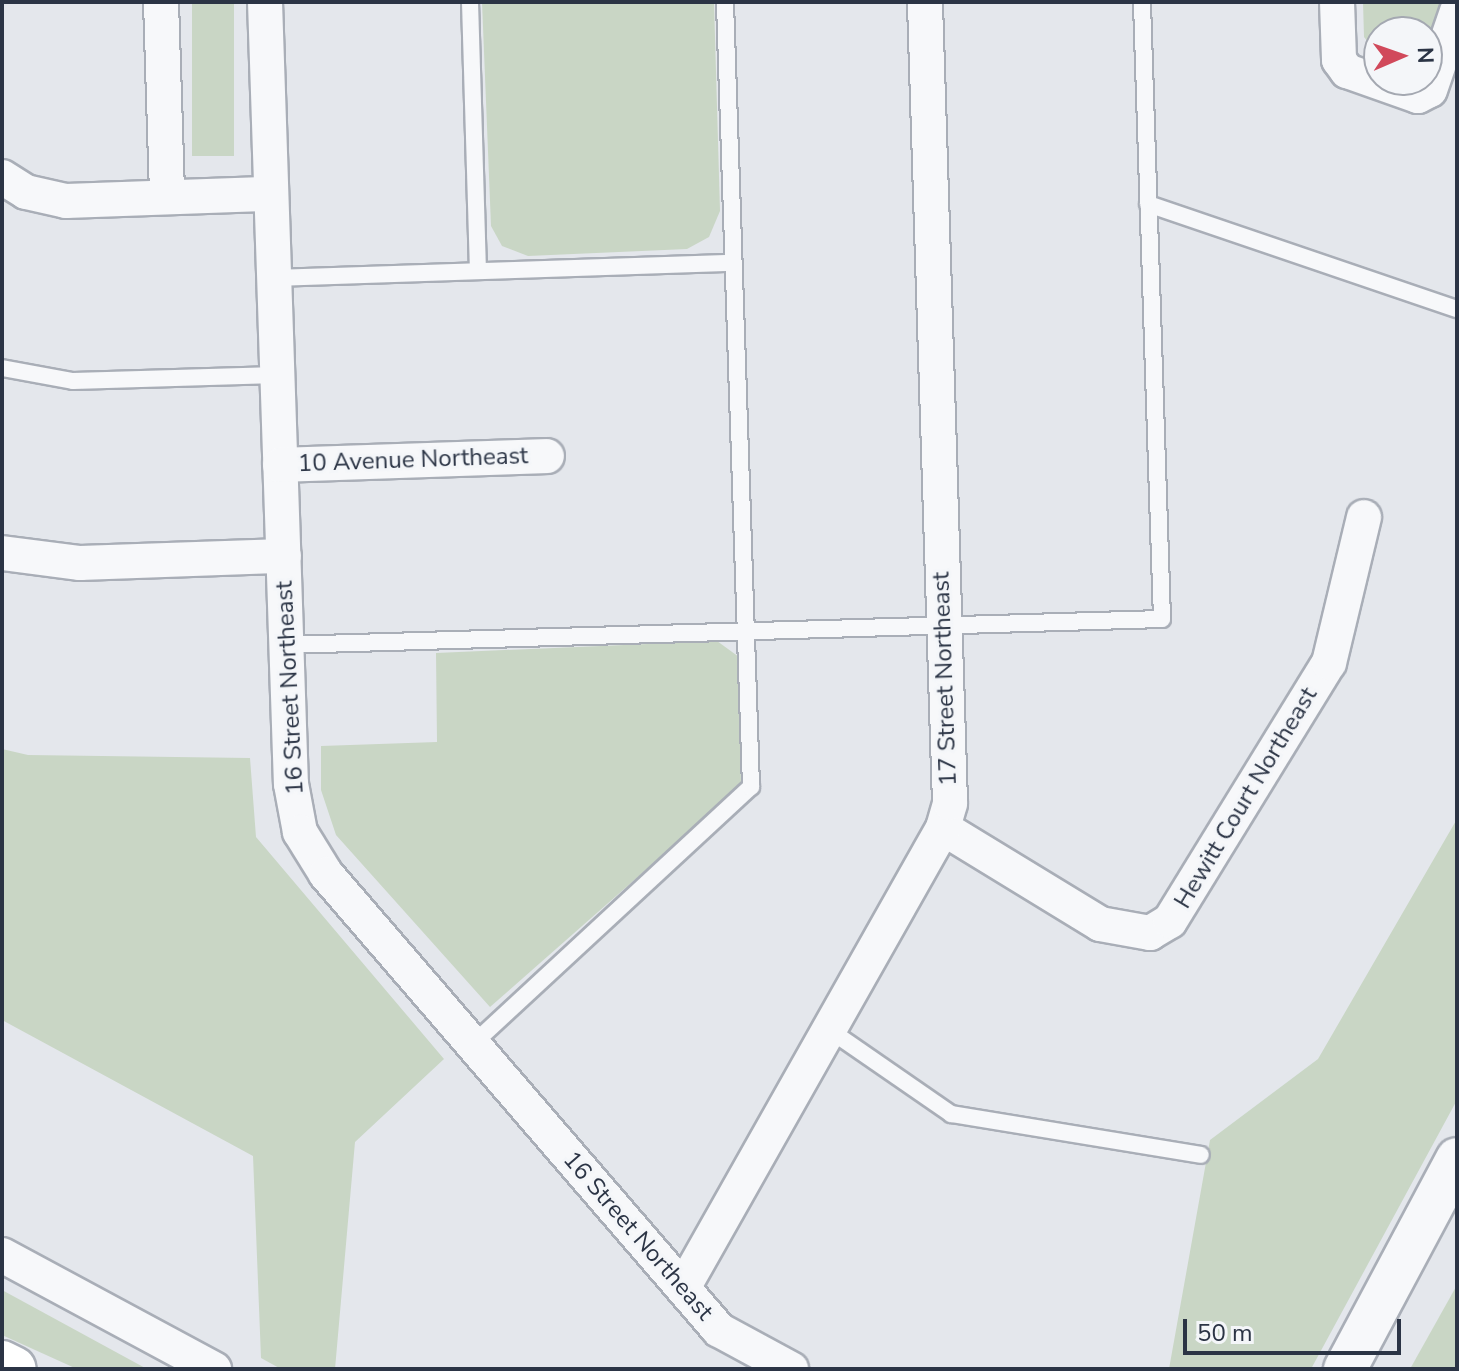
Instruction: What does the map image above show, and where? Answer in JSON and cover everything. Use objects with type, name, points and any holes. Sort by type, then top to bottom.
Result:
[{"type":"main road","points":[[2,1363],[14,1369]]},
{"type":"street","points":[[161,2],[167,197]]},
{"type":"street","name":"16 Street Northeast","points":[[265,2],[291,784],[300,832],[326,874],[719,1330],[791,1369]]},
{"type":"street","name":"17 Street Northeast","points":[[683,1288],[943,828],[950,803],[925,2]]},
{"type":"street","points":[[1337,2],[1339,60],[1347,71],[1418,96],[1430,90],[1457,11]]},
{"type":"street","points":[[2,177],[26,192],[66,201],[271,194]]},
{"type":"street","name":"10 Avenue Northeast","points":[[280,465],[547,456]]},
{"type":"street","name":"Hewitt Court Northeast","points":[[943,828],[1100,924],[1150,933],[1170,921],[1329,663],[1364,517]]},
{"type":"street","points":[[2,553],[80,563],[284,556]]},
{"type":"street","points":[[1345,1369],[1457,1159]]},
{"type":"street","points":[[2,1255],[214,1369]]},
{"type":"lane","points":[[470,2],[478,270]]},
{"type":"lane","points":[[473,1044],[751,787],[725,2]]},
{"type":"lane","points":[[286,645],[1162,619],[1142,2]]},
{"type":"lane","points":[[1148,204],[1457,309]]},
{"type":"lane","points":[[274,278],[733,263]]},
{"type":"lane","points":[[2,368],[73,381],[277,375]]},
{"type":"lane","points":[[828,1029],[951,1114],[1201,1155]]},
{"type":"green space","points":[[192,2],[234,2],[234,156],[192,156]]},
{"type":"green space","points":[[482,2],[714,2],[720,211],[709,237],[687,249],[528,256],[502,246],[491,226]]},
{"type":"green space","points":[[1363,2],[1440,2],[1435,16],[1363,16]]},
{"type":"green space","points":[[717,641],[739,657],[741,786],[490,1007],[336,835],[321,790],[321,746],[437,742],[436,653]]},
{"type":"green space","points":[[2,749],[28,755],[250,758],[256,837],[444,1059],[355,1142],[335,1369],[281,1369],[261,1358],[253,1156],[2,1020]]},
{"type":"green space","points":[[1457,819],[1457,1100],[1311,1369],[1169,1369],[1210,1140],[1318,1059]]},
{"type":"green space","points":[[1457,1285],[1457,1369],[1410,1369]]},
{"type":"green space","points":[[2,1290],[147,1369],[77,1369],[2,1335]]}]
